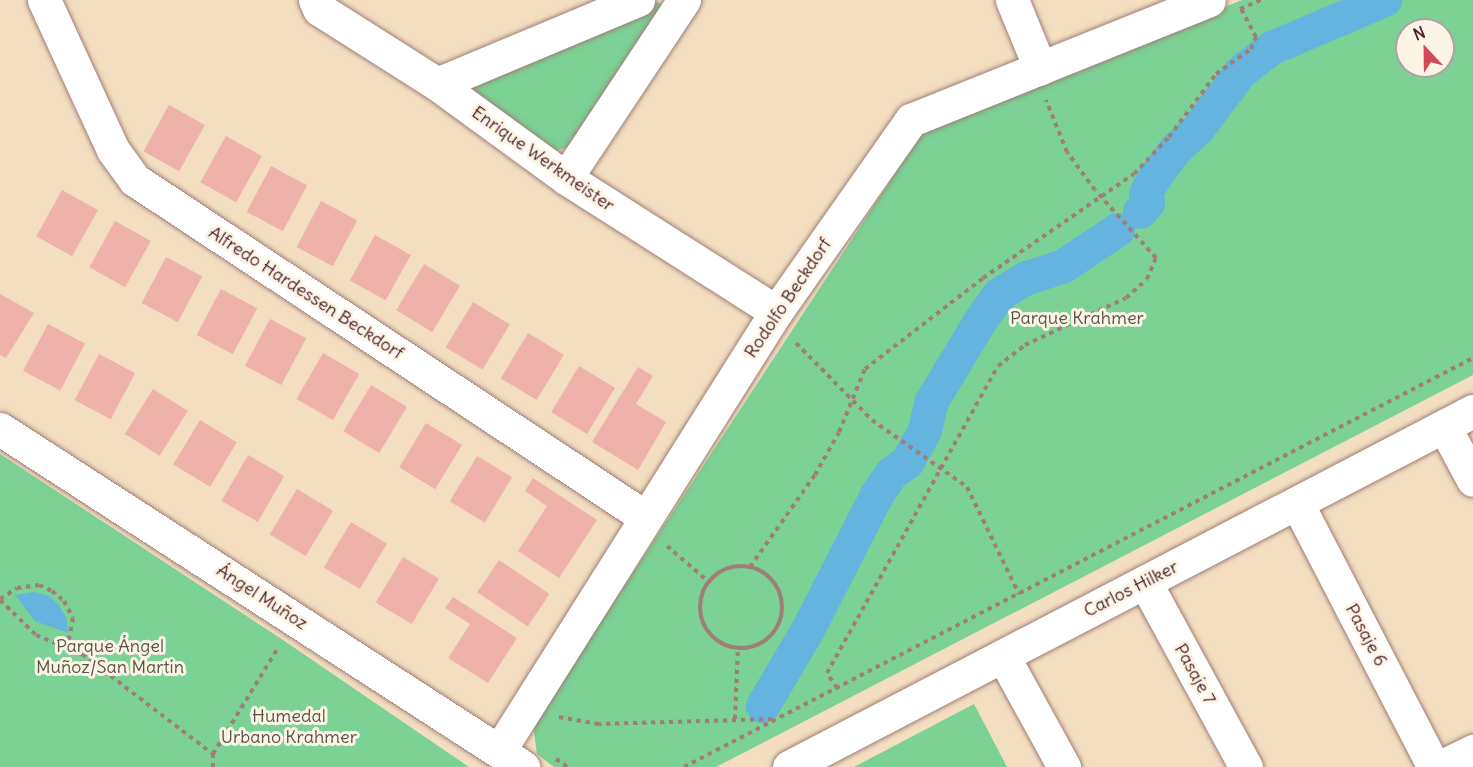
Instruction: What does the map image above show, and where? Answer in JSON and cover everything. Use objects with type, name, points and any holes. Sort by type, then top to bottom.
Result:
[{"type":"street","name":"Alfredo Hardessen Beckdorf","points":[[44,0],[114,150],[135,180],[645,517]]},
{"type":"street","name":"Enrique Werkmeister","points":[[315,0],[319,9],[437,84],[566,177],[789,322]]},
{"type":"street","points":[[437,84],[638,0]]},
{"type":"street","points":[[566,177],[684,0]]},
{"type":"street","points":[[1012,0],[1041,80]]},
{"type":"street","name":"Rodolfo Beckdorf","points":[[511,759],[645,517],[789,322],[911,120],[1041,80],[1219,7]]},
{"type":"street","name":"Carlos Hilker","points":[[789,767],[1473,411]]},
{"type":"street","points":[[1444,426],[1473,480]]},
{"type":"street","name":"Ángel Muñoz","points":[[0,429],[511,759]]},
{"type":"street","name":"Pasaje 6","points":[[1297,503],[1434,767]]},
{"type":"street","name":"Pasaje 7","points":[[1145,582],[1246,767]]},
{"type":"street","points":[[1003,656],[1064,767]]},
{"type":"street","points":[[1440,767],[1473,751]]},
{"type":"path","points":[[1219,7],[1241,8],[1261,0]]},
{"type":"path","points":[[750,567],[814,475],[839,432],[851,398],[865,369],[983,278],[1103,199],[1134,174],[1168,137],[1216,74],[1251,49],[1256,37],[1241,8]]},
{"type":"path","points":[[837,688],[827,673],[938,469],[998,366],[1025,345],[1126,298],[1147,279],[1156,258],[1141,238],[1103,199],[1067,152],[1041,80]]},
{"type":"path","points":[[789,322],[794,342],[851,398],[928,463],[966,487],[1019,594]]},
{"type":"path","points":[[788,352],[794,342]]},
{"type":"path","points":[[684,767],[1473,358]]},
{"type":"path","points":[[657,553],[664,543],[709,582]]},
{"type":"path","points":[[750,567],[773,581],[783,606],[780,620],[769,637],[752,647],[738,648],[720,642],[706,628],[700,602],[709,582],[723,570],[750,567]]},
{"type":"path","points":[[67,648],[73,618],[64,601],[52,591],[39,585],[18,588],[0,599],[36,635],[67,648],[82,654],[213,754]]},
{"type":"path","points":[[213,767],[213,754],[296,619]]},
{"type":"path","points":[[735,720],[738,648]]},
{"type":"path","points":[[558,706],[552,716],[597,724],[778,718]]},
{"type":"green space","name":"Parque Krahmer","points":[[1242,0],[1473,0],[1473,375],[716,767],[554,767],[537,754],[533,725],[923,131]]},
{"type":"green space","points":[[658,2],[666,9],[570,147],[547,153],[465,86]]},
{"type":"green space","name":"Parque Ángel Muñoz/San Martin","points":[[0,454],[283,640],[469,767],[0,767]]},
{"type":"green space","points":[[974,704],[1007,767],[854,767]]},
{"type":"water","points":[[34,592],[50,596],[59,606],[66,617],[68,633],[35,621],[15,595]]},
{"type":"building","points":[[169,105],[205,125],[179,171],[143,151]]},
{"type":"building","points":[[226,136],[262,156],[236,202],[200,182]]},
{"type":"building","points":[[271,166],[307,185],[283,231],[247,212]]},
{"type":"building","points":[[62,190],[98,210],[72,256],[36,236]]},
{"type":"building","points":[[321,201],[357,220],[333,266],[297,247]]},
{"type":"building","points":[[115,221],[151,241],[125,287],[89,267]]},
{"type":"building","points":[[375,235],[411,255],[386,300],[350,280]]},
{"type":"building","points":[[166,257],[202,276],[178,322],[142,303]]},
{"type":"building","points":[[424,264],[460,286],[432,332],[396,310]]},
{"type":"building","points":[[221,289],[257,308],[233,354],[197,335]]},
{"type":"building","points":[[0,294],[34,313],[6,358],[0,355]]},
{"type":"building","points":[[473,302],[510,324],[483,370],[446,347]]},
{"type":"building","points":[[270,319],[306,338],[281,385],[245,366]]},
{"type":"building","points":[[48,324],[85,344],[60,391],[23,371]]},
{"type":"building","points":[[528,333],[564,355],[537,400],[501,378]]},
{"type":"building","points":[[323,353],[359,374],[333,420],[296,399]]},
{"type":"building","points":[[99,354],[135,373],[111,419],[75,400]]},
{"type":"building","points":[[579,366],[615,388],[587,434],[551,412]]},
{"type":"building","points":[[638,367],[653,376],[636,404],[666,422],[638,470],[592,442]]},
{"type":"building","points":[[371,385],[407,407],[379,453],[343,431]]},
{"type":"building","points":[[153,389],[188,411],[160,456],[125,434]]},
{"type":"building","points":[[200,420],[237,442],[210,487],[173,465]]},
{"type":"building","points":[[426,423],[462,445],[435,489],[399,468]]},
{"type":"building","points":[[248,455],[284,476],[258,522],[221,501]]},
{"type":"building","points":[[477,456],[512,477],[485,523],[450,501]]},
{"type":"building","points":[[533,478],[597,520],[559,578],[518,551],[547,506],[525,491]]},
{"type":"building","points":[[297,489],[333,511],[306,556],[270,534]]},
{"type":"building","points":[[351,522],[387,544],[360,589],[324,567]]},
{"type":"building","points":[[403,557],[439,579],[412,624],[376,602]]},
{"type":"building","points":[[499,560],[550,594],[528,626],[477,592]]},
{"type":"building","points":[[453,597],[517,638],[488,683],[448,658],[470,624],[445,608]]},
{"type":"waterway","points":[[1140,212],[1148,203],[1146,194],[1155,177],[1176,149],[1198,129],[1241,72],[1272,48],[1385,0]]},
{"type":"waterway","points":[[763,706],[808,630],[877,495],[891,474],[907,463],[925,430],[931,403],[981,320],[999,295],[1025,279],[1064,266],[1118,230]]},
{"type":"park label","name":"Humedal Urbano Krahmer","points":[[289,727]]}]
